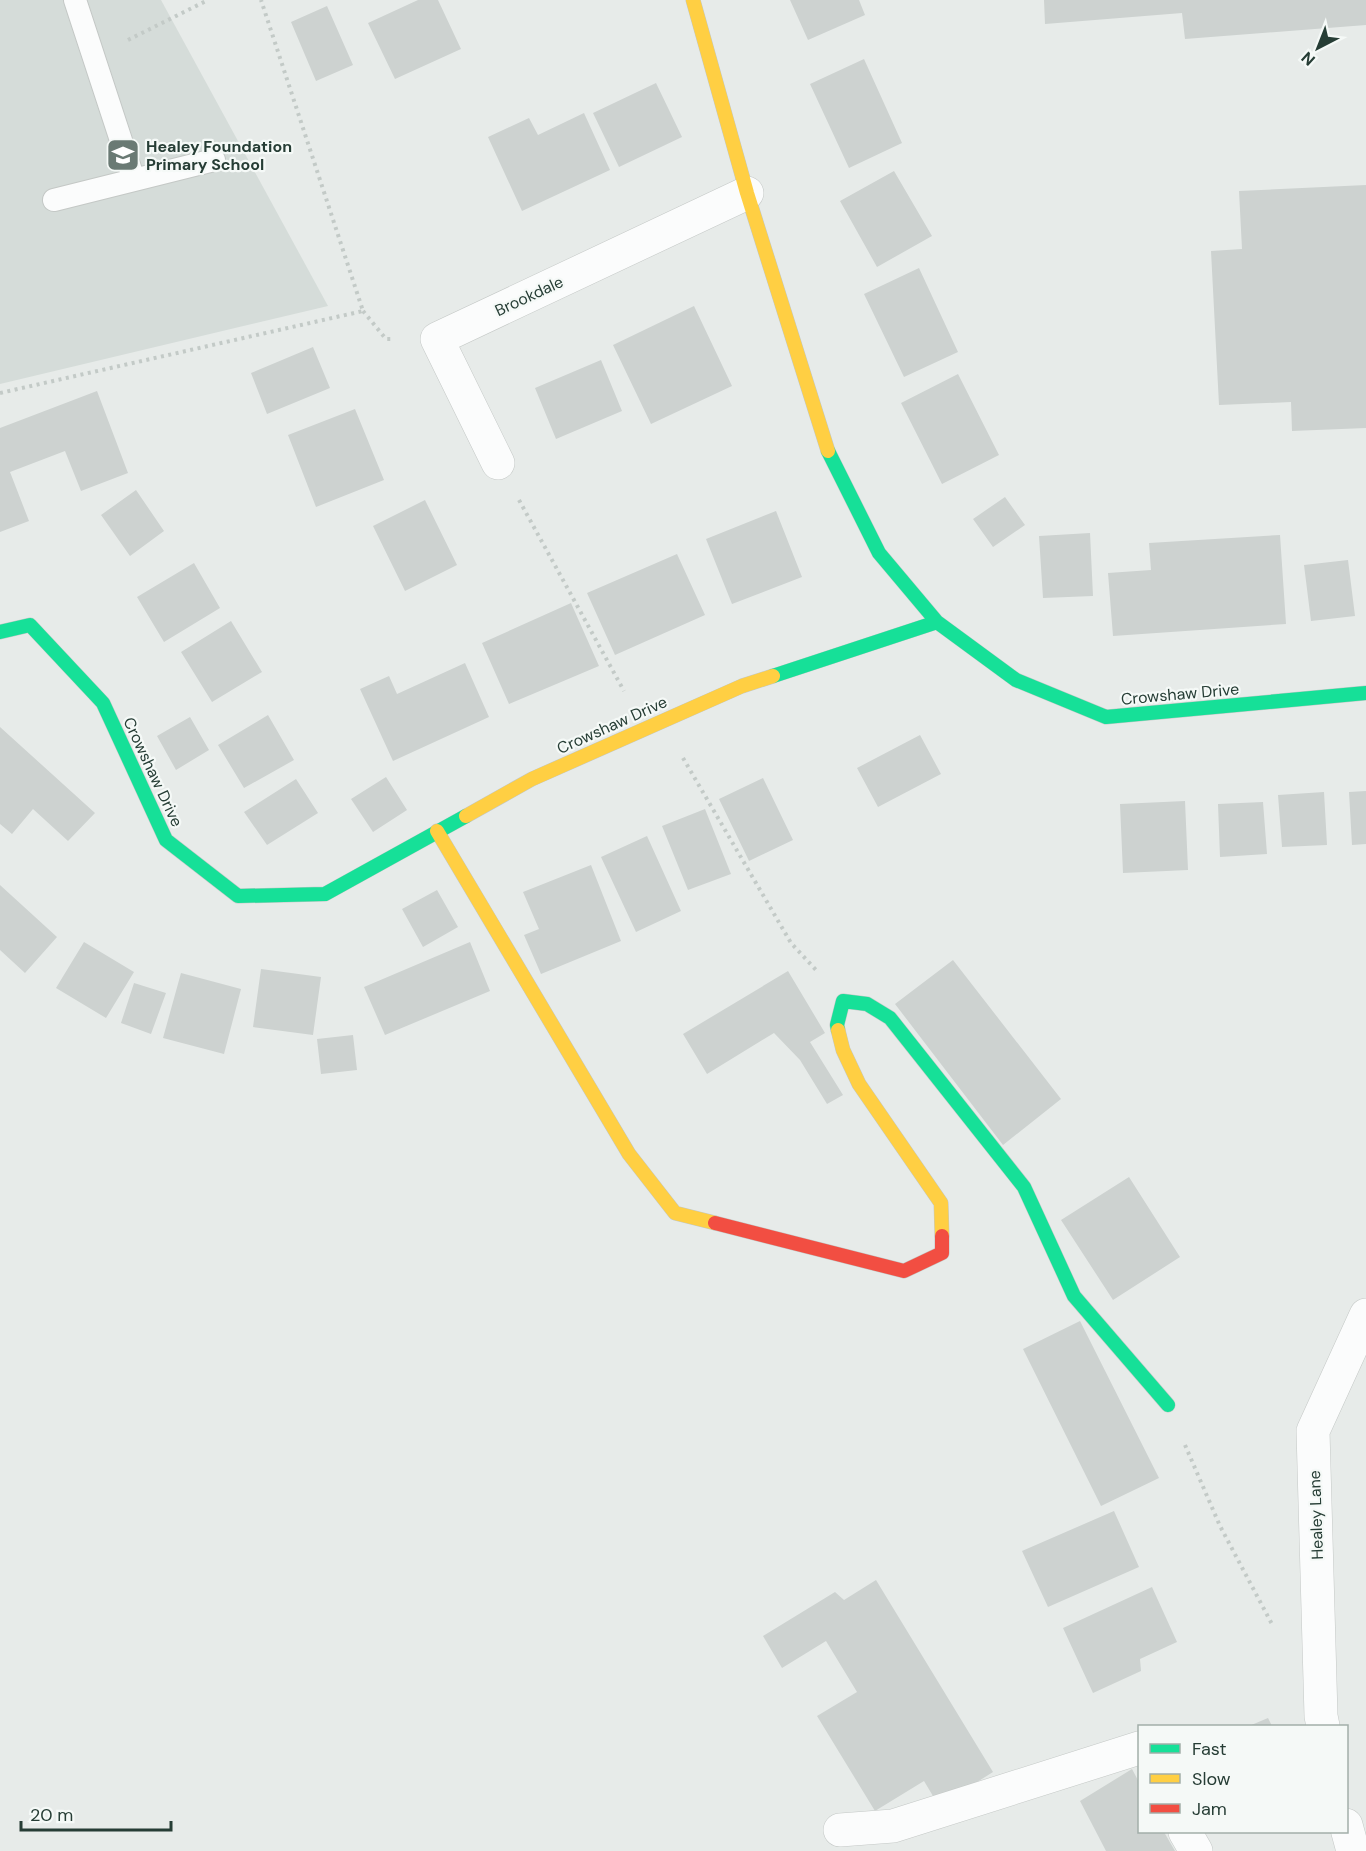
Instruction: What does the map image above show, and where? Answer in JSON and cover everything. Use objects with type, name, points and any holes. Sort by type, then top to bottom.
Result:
[{"type":"street","points":[[693,0],[747,193],[828,451],[879,553],[937,622]]},
{"type":"street","name":"Brookdale","points":[[498,463],[437,339],[747,193]]},
{"type":"street","name":"Crowshaw Drive","points":[[0,632],[30,625],[103,704],[166,840],[238,896],[325,894],[532,779],[661,721],[742,686],[937,622],[1016,680],[1106,717],[1366,693]]},
{"type":"street","points":[[437,831],[629,1154],[675,1213],[904,1271],[942,1253],[941,1203],[859,1084],[843,1050],[837,1025],[843,1001],[867,1004],[890,1018],[1024,1187],[1074,1296],[1168,1405]]},
{"type":"street","name":"Healey Lane","points":[[1323,1725],[1313,1431],[1366,1315]]},
{"type":"street","points":[[840,1830],[893,1826],[1138,1748]]},
{"type":"street","points":[[1348,1829],[1353,1851]]},
{"type":"street","points":[[1186,1833],[1196,1851]]},
{"type":"lane","points":[[75,0],[134,180]]},
{"type":"lane","points":[[54,200],[214,160]]},
{"type":"path","points":[[93,56],[208,0]]},
{"type":"path","points":[[0,393],[363,311],[261,0]]},
{"type":"path","points":[[498,463],[645,729]]},
{"type":"path","points":[[661,721],[791,943]]},
{"type":"path","points":[[1168,1405],[1220,1526],[1276,1632]]},
{"type":"shaded area","name":"Healey Foundation Primary School","points":[[0,0],[161,0],[328,306],[0,384]]},
{"type":"building","points":[[418,0],[438,0],[461,49],[395,79],[368,23]]},
{"type":"building","points":[[790,0],[859,0],[865,15],[808,40]]},
{"type":"building","points":[[1044,0],[1366,0],[1366,25],[1185,39],[1182,13],[1045,24]]},
{"type":"building","points":[[327,6],[353,65],[316,81],[291,22]]},
{"type":"building","points":[[864,59],[902,143],[849,168],[810,84]]},
{"type":"building","points":[[656,83],[682,137],[619,167],[593,113]]},
{"type":"building","points":[[584,113],[610,170],[522,211],[488,137],[529,118],[538,135]]},
{"type":"building","points":[[894,171],[932,236],[877,267],[840,201]]},
{"type":"building","points":[[1366,185],[1366,428],[1292,431],[1291,402],[1219,405],[1211,251],[1242,249],[1239,191]]},
{"type":"building","points":[[919,268],[958,352],[904,377],[864,294]]},
{"type":"building","points":[[694,306],[732,386],[651,424],[613,345]]},
{"type":"building","points":[[313,347],[330,388],[267,414],[251,373]]},
{"type":"building","points":[[601,360],[622,411],[556,439],[535,388]]},
{"type":"building","points":[[958,374],[999,455],[942,484],[901,403]]},
{"type":"building","points":[[97,391],[128,473],[81,491],[65,451],[10,472],[29,521],[0,532],[0,428]]},
{"type":"building","points":[[355,409],[384,480],[316,507],[288,435]]},
{"type":"building","points":[[136,490],[164,531],[130,556],[101,515]]},
{"type":"building","points":[[1005,497],[1025,525],[993,547],[973,519]]},
{"type":"building","points":[[425,500],[457,565],[405,591],[373,526]]},
{"type":"building","points":[[776,511],[802,577],[732,604],[706,539]]},
{"type":"building","points":[[1090,533],[1093,596],[1043,598],[1039,536]]},
{"type":"building","points":[[1280,535],[1286,624],[1113,636],[1108,573],[1151,570],[1149,543]]},
{"type":"building","points":[[677,554],[705,615],[615,655],[587,593]]},
{"type":"building","points":[[1348,560],[1355,616],[1311,621],[1304,565]]},
{"type":"building","points":[[194,563],[220,608],[164,642],[137,597]]},
{"type":"building","points":[[571,603],[599,666],[509,704],[482,643]]},
{"type":"building","points":[[231,621],[262,672],[212,702],[181,652]]},
{"type":"building","points":[[465,663],[489,717],[393,761],[360,689],[389,676],[397,694]]},
{"type":"building","points":[[268,715],[294,760],[244,788],[218,745]]},
{"type":"building","points":[[190,717],[209,750],[176,770],[157,736]]},
{"type":"building","points":[[0,727],[95,813],[68,841],[33,809],[12,834],[0,824]]},
{"type":"building","points":[[920,735],[941,774],[878,807],[857,768]]},
{"type":"building","points":[[386,777],[407,810],[373,832],[351,799]]},
{"type":"building","points":[[763,778],[793,840],[749,861],[719,799]]},
{"type":"building","points":[[296,779],[318,813],[267,845],[244,812]]},
{"type":"building","points":[[1366,791],[1366,844],[1352,845],[1349,792]]},
{"type":"building","points":[[1324,792],[1327,845],[1282,847],[1278,795]]},
{"type":"building","points":[[1185,801],[1188,870],[1123,873],[1120,804]]},
{"type":"building","points":[[1263,802],[1267,854],[1220,857],[1218,804]]},
{"type":"building","points":[[705,809],[731,874],[688,890],[662,826]]},
{"type":"building","points":[[647,836],[681,911],[636,932],[601,857]]},
{"type":"building","points":[[591,865],[621,941],[541,974],[524,935],[539,929],[523,892]]},
{"type":"building","points":[[0,885],[57,937],[25,973],[0,950]]},
{"type":"building","points":[[437,890],[458,927],[423,947],[402,909]]},
{"type":"building","points":[[84,942],[134,972],[106,1018],[56,988]]},
{"type":"building","points":[[470,942],[490,991],[385,1035],[364,987]]},
{"type":"building","points":[[953,960],[1061,1099],[1003,1145],[895,1004]]},
{"type":"building","points":[[261,969],[321,977],[313,1035],[253,1027]]},
{"type":"building","points":[[788,971],[825,1033],[810,1042],[843,1095],[827,1104],[800,1060],[774,1033],[707,1074],[683,1034]]},
{"type":"building","points":[[181,973],[241,989],[224,1054],[163,1038]]},
{"type":"building","points":[[134,983],[166,993],[151,1034],[121,1023]]},
{"type":"building","points":[[353,1035],[357,1070],[321,1074],[317,1039]]},
{"type":"building","points":[[1129,1177],[1180,1257],[1113,1300],[1061,1220]]},
{"type":"building","points":[[1080,1321],[1159,1478],[1101,1506],[1023,1349]]},
{"type":"building","points":[[1114,1511],[1139,1567],[1048,1607],[1022,1551]]},
{"type":"building","points":[[876,1580],[993,1772],[939,1806],[924,1781],[875,1811],[817,1716],[857,1692],[826,1641],[782,1668],[763,1636],[835,1592],[844,1600]]},
{"type":"building","points":[[1152,1587],[1177,1642],[1140,1659],[1141,1671],[1093,1693],[1063,1628]]},
{"type":"building","points":[[1268,1718],[1272,1725],[1251,1725]]},
{"type":"building","points":[[1132,1769],[1138,1780],[1138,1833],[1165,1833],[1175,1851],[1106,1851],[1080,1801]]},
{"type":"traffic: fast","points":[[828,451],[879,553],[937,622]]},
{"type":"traffic: fast","points":[[773,676],[937,622],[1016,680],[1106,717],[1366,693]]},
{"type":"traffic: fast","points":[[0,632],[30,625],[103,703],[166,840],[238,896],[325,894],[466,816]]},
{"type":"traffic: fast","points":[[838,1030],[837,1025],[843,1001],[867,1004],[890,1018],[1024,1187],[1074,1296],[1168,1405]]},
{"type":"traffic: slow","points":[[693,0],[747,193],[828,451]]},
{"type":"traffic: slow","points":[[466,816],[532,779],[742,686],[773,676]]},
{"type":"traffic: slow","points":[[437,831],[629,1154],[675,1213],[715,1223]]},
{"type":"traffic: slow","points":[[838,1030],[843,1050],[859,1084],[941,1203],[942,1236]]},
{"type":"traffic: jam","points":[[715,1223],[904,1271],[942,1253],[942,1236]]},
{"type":"place","name":"Healey Foundation Primary School","points":[[123,155]]}]
